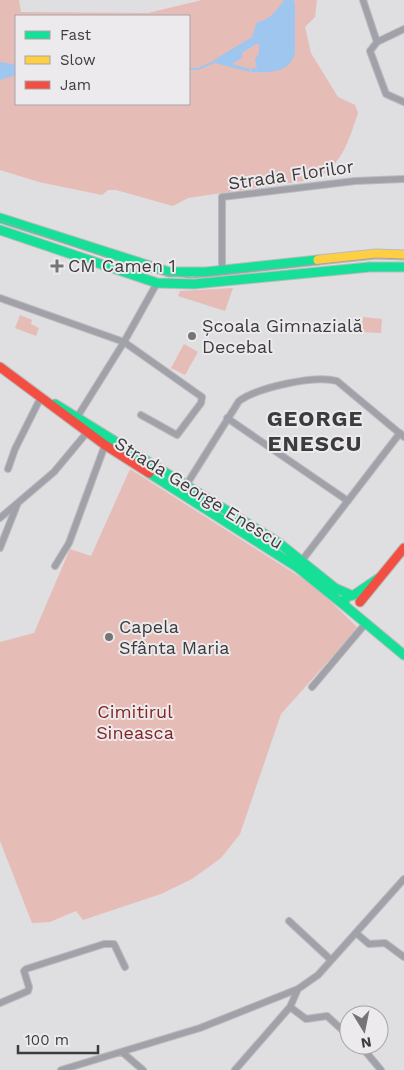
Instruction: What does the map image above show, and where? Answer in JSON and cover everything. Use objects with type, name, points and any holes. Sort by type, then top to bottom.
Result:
[{"type":"main road","points":[[0,218],[151,268],[183,272],[222,270],[376,254],[404,254]]},
{"type":"main road","points":[[0,230],[157,283],[194,284],[370,267],[404,267]]},
{"type":"main road","name":"Strada George Enescu","points":[[1,369],[90,430],[183,489]]},
{"type":"main road","name":"Strada George Enescu","points":[[90,430],[105,445],[279,543],[347,607],[404,655]]},
{"type":"main road","points":[[356,599],[379,578],[404,548]]},
{"type":"main road","name":"Strada George Enescu","points":[[300,564],[334,588],[356,599],[370,625]]},
{"type":"main road","points":[[346,597],[356,599],[357,608],[347,607],[346,597]]},
{"type":"street","points":[[363,0],[377,42]]},
{"type":"street","points":[[404,29],[377,42],[370,52],[383,89],[390,97],[404,102]]},
{"type":"street","name":"Strada Florilor","points":[[222,270],[222,197],[355,181],[404,179]]},
{"type":"street","points":[[75,420],[124,342],[157,283]]},
{"type":"street","points":[[0,298],[124,342],[202,396],[201,403],[177,436],[141,415]]},
{"type":"street","points":[[183,489],[239,400],[253,393],[315,379],[327,378],[345,386],[402,435],[300,564]]},
{"type":"street","points":[[8,469],[15,449],[41,397]]},
{"type":"street","points":[[227,418],[348,501]]},
{"type":"street","points":[[0,518],[60,467],[90,430]]},
{"type":"street","points":[[55,566],[69,544],[105,445]]},
{"type":"street","points":[[0,548],[18,503]]},
{"type":"street","points":[[312,688],[370,625]]},
{"type":"street","points":[[61,1070],[200,1028],[298,989],[318,975],[404,879]]},
{"type":"street","points":[[289,921],[331,960]]},
{"type":"street","points":[[356,933],[369,944],[385,943],[404,957]]},
{"type":"street","points":[[0,1003],[28,991],[29,987],[24,971],[26,969],[104,944],[114,944],[125,967]]},
{"type":"street","points":[[235,1070],[290,1007],[298,989]]},
{"type":"street","points":[[290,1007],[306,1019],[326,1016],[339,1027]]},
{"type":"street","points":[[122,1052],[143,1070]]},
{"type":"street","points":[[369,1055],[382,1070]]},
{"type":"green space","points":[[0,0],[19,0],[21,12],[148,13],[202,0],[317,0],[315,17],[305,27],[311,53],[338,97],[355,105],[358,113],[344,150],[333,165],[317,179],[188,198],[173,206],[116,190],[108,190],[102,195],[39,182],[0,170]]},
{"type":"green space","points":[[233,288],[225,311],[178,296],[180,291]]},
{"type":"green space","points":[[20,315],[32,320],[31,324],[39,328],[36,336],[15,328]]},
{"type":"green space","points":[[363,317],[382,319],[381,333],[362,332]]},
{"type":"green space","points":[[184,344],[198,352],[185,375],[171,368]]},
{"type":"green space","name":"Cimitirul Sineasca","points":[[130,469],[316,587],[358,628],[281,714],[240,834],[221,858],[192,879],[161,894],[83,920],[76,911],[50,922],[32,923],[0,841],[0,642],[34,633],[70,549],[91,556]]},
{"type":"water","points":[[284,0],[293,0],[295,3],[295,52],[289,64],[272,72],[251,72],[251,69],[257,67],[255,60],[259,53],[259,44],[242,53],[242,58],[232,64],[250,69],[250,72],[215,63],[214,60],[252,37],[257,22],[269,17]]},
{"type":"water","points":[[0,62],[13,64],[15,66],[15,75],[0,80]]},
{"type":"waterway","points":[[190,69],[198,69],[214,62]]},
{"type":"tram line","points":[[0,221],[149,272],[191,278],[376,258],[404,259]]},
{"type":"traffic: fast","points":[[0,218],[169,272],[206,272],[318,260]]},
{"type":"traffic: fast","points":[[0,230],[157,283],[194,284],[370,267],[404,267]]},
{"type":"traffic: fast","points":[[55,404],[279,543],[335,588],[351,595]]},
{"type":"traffic: fast","points":[[149,473],[297,567],[344,605]]},
{"type":"traffic: fast","points":[[379,578],[354,595],[346,597],[344,605],[404,655]]},
{"type":"traffic: slow","points":[[318,260],[376,254],[404,255]]},
{"type":"traffic: jam","points":[[0,367],[105,445],[149,473]]},
{"type":"traffic: jam","points":[[360,602],[404,548]]},
{"type":"place","name":"CM Camen 1","points":[[57,266]]},
{"type":"place","name":"Școala Gimnazială Decebal","points":[[192,336]]},
{"type":"place","name":"Capela Sfânta Maria","points":[[109,637]]},
{"type":"district","name":"GEORGE ENESCU","points":[[315,430]]}]
